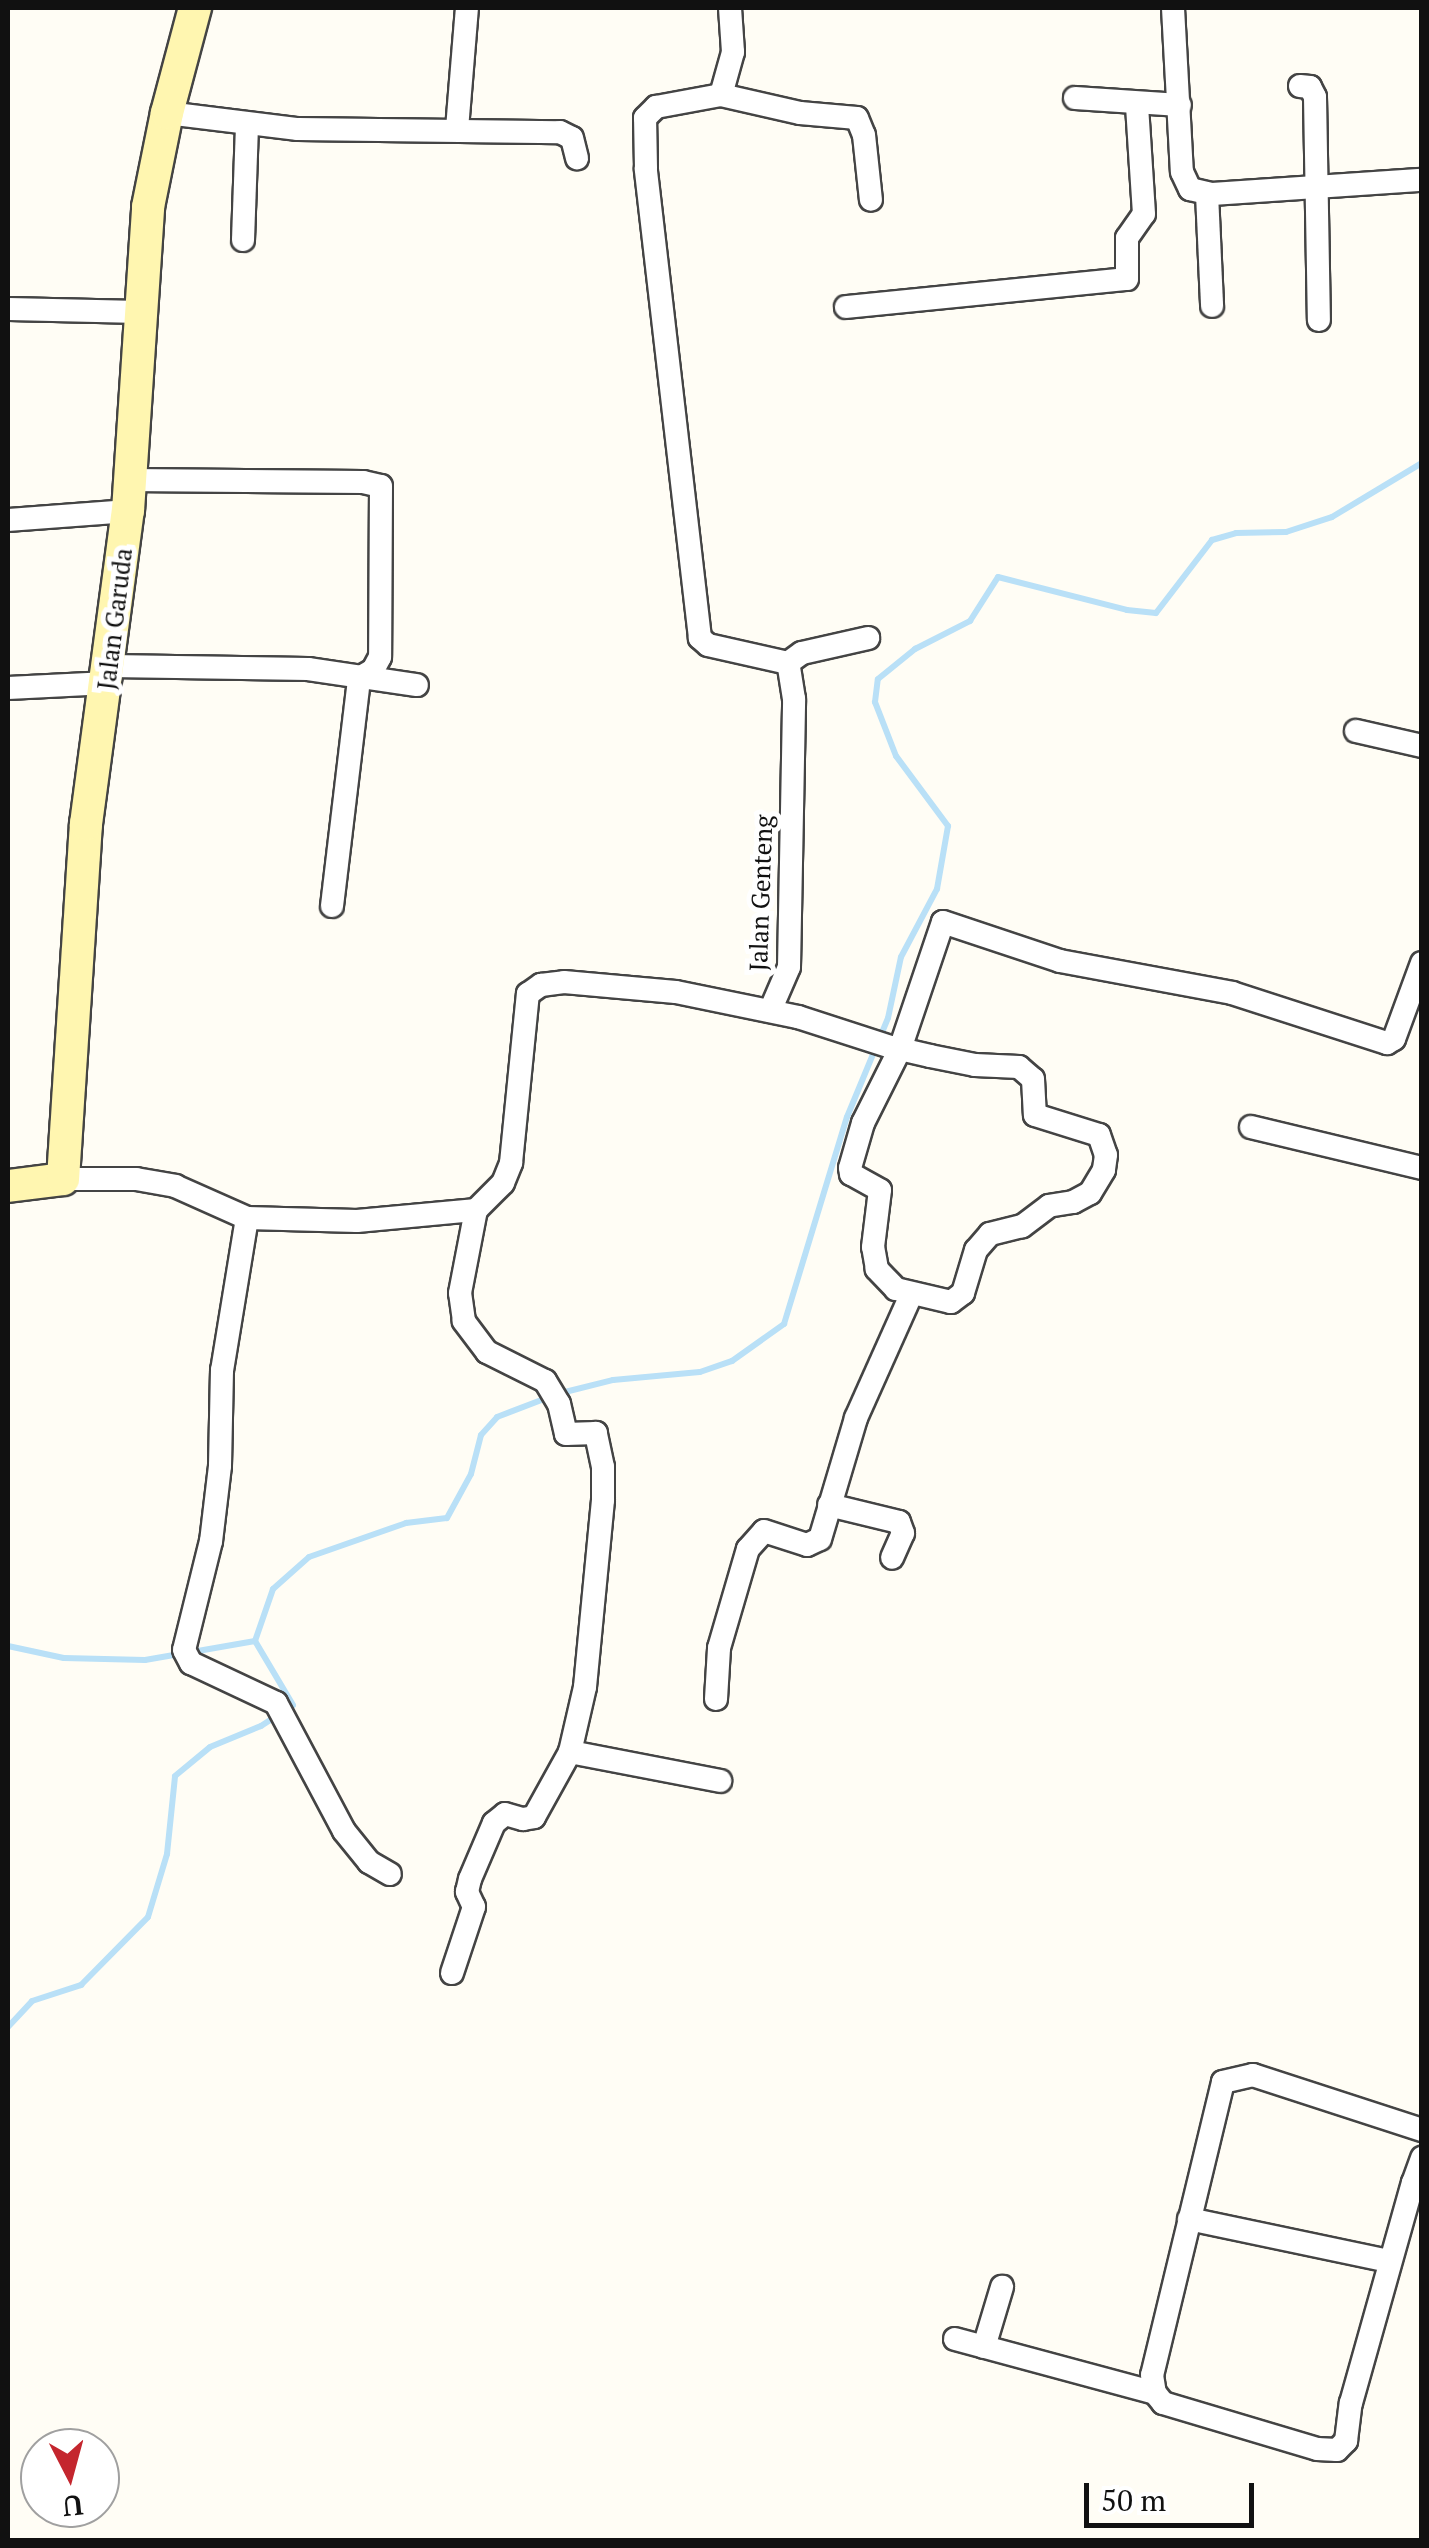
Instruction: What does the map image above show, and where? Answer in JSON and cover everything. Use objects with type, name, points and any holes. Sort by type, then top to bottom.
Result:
[{"type":"street","name":"Jalan Garuda","points":[[63,1179],[86,824],[109,675],[128,496],[148,207],[167,113],[195,8]]},
{"type":"street","points":[[457,129],[467,8]]},
{"type":"street","points":[[721,95],[732,52],[730,8]]},
{"type":"street","points":[[1173,8],[1182,172],[1190,189],[1208,194],[1418,180]]},
{"type":"street","points":[[1300,86],[1314,92],[1318,320]]},
{"type":"street","points":[[868,638],[802,654],[788,663],[708,645],[700,638],[671,408],[644,121],[656,106],[721,95],[800,113],[857,118],[864,134],[871,200]]},
{"type":"street","points":[[1075,98],[1180,105]]},
{"type":"street","points":[[846,307],[1127,279],[1127,238],[1145,207],[1138,105]]},
{"type":"street","points":[[167,113],[247,126],[560,132],[572,138],[578,158]]},
{"type":"street","points":[[243,240],[247,126]]},
{"type":"street","points":[[1208,194],[1212,306]]},
{"type":"street","points":[[8,309],[140,312]]},
{"type":"street","points":[[8,520],[128,496],[362,482],[381,486],[380,657],[373,670],[359,678]]},
{"type":"street","name":"Jalan Genteng","points":[[476,1210],[503,1183],[511,1163],[526,1001],[534,988],[564,982],[649,989],[770,1012],[789,967],[794,699],[788,663]]},
{"type":"street","points":[[8,688],[109,675],[308,669],[417,686]]},
{"type":"street","points":[[332,906],[359,678]]},
{"type":"street","points":[[1356,731],[1422,746]]},
{"type":"street","points":[[770,1012],[885,1045],[1027,1071],[1034,1081],[1034,1113],[1099,1134],[1106,1156],[1104,1170],[1090,1193],[1073,1202],[1048,1206],[1022,1226],[985,1238],[976,1250],[960,1298],[950,1302],[896,1289],[877,1269],[872,1247],[880,1190],[851,1174],[850,1168],[885,1045],[943,922],[1060,960],[1232,994],[1387,1043],[1394,1039],[1422,963]]},
{"type":"street","points":[[1251,1127],[1422,1168]]},
{"type":"street","points":[[8,1186],[63,1179],[136,1179],[176,1186],[247,1218],[357,1220],[476,1210],[460,1293],[464,1320],[487,1352],[545,1381],[559,1404],[568,1436],[592,1432],[598,1436],[604,1467],[585,1687],[570,1752],[534,1816],[523,1819],[505,1814],[494,1822],[470,1879],[468,1892],[474,1907],[452,1973]]},
{"type":"street","points":[[247,1218],[222,1370],[220,1466],[211,1541],[204,1584],[184,1644],[191,1663],[276,1703],[344,1831],[369,1862],[390,1874]]},
{"type":"street","points":[[716,1698],[716,1666],[726,1618],[755,1536],[770,1530],[796,1542],[815,1544],[872,1376],[911,1295]]},
{"type":"street","points":[[830,1505],[899,1522],[902,1533],[892,1558]]},
{"type":"street","points":[[570,1752],[720,1780]]},
{"type":"street","points":[[1422,2130],[1252,2075],[1222,2082],[1152,2375],[1155,2393],[1163,2402],[1318,2449],[1337,2450],[1346,2441],[1351,2402],[1422,2158]]},
{"type":"street","points":[[1189,2219],[1390,2261]]},
{"type":"street","points":[[984,2347],[1002,2287]]},
{"type":"street","points":[[955,2339],[1155,2393]]},
{"type":"waterway","points":[[561,1393],[613,1380],[700,1372],[732,1361],[784,1324],[847,1117],[888,1018],[901,957],[937,889],[948,826],[896,756],[875,702],[878,679],[915,649],[970,621],[998,577],[1127,610],[1156,613],[1212,540],[1236,533],[1286,532],[1332,517],[1422,463]]},
{"type":"waterway","points":[[8,2027],[32,2001],[81,1985],[148,1917],[167,1854],[175,1776],[210,1747],[261,1726],[293,1705],[255,1641],[273,1589],[309,1557],[406,1523],[447,1518],[471,1474],[481,1435],[497,1417],[549,1397]]},
{"type":"waterway","points":[[192,1652],[255,1641]]},
{"type":"waterway","points":[[8,1646],[64,1658],[145,1660],[179,1654]]}]
